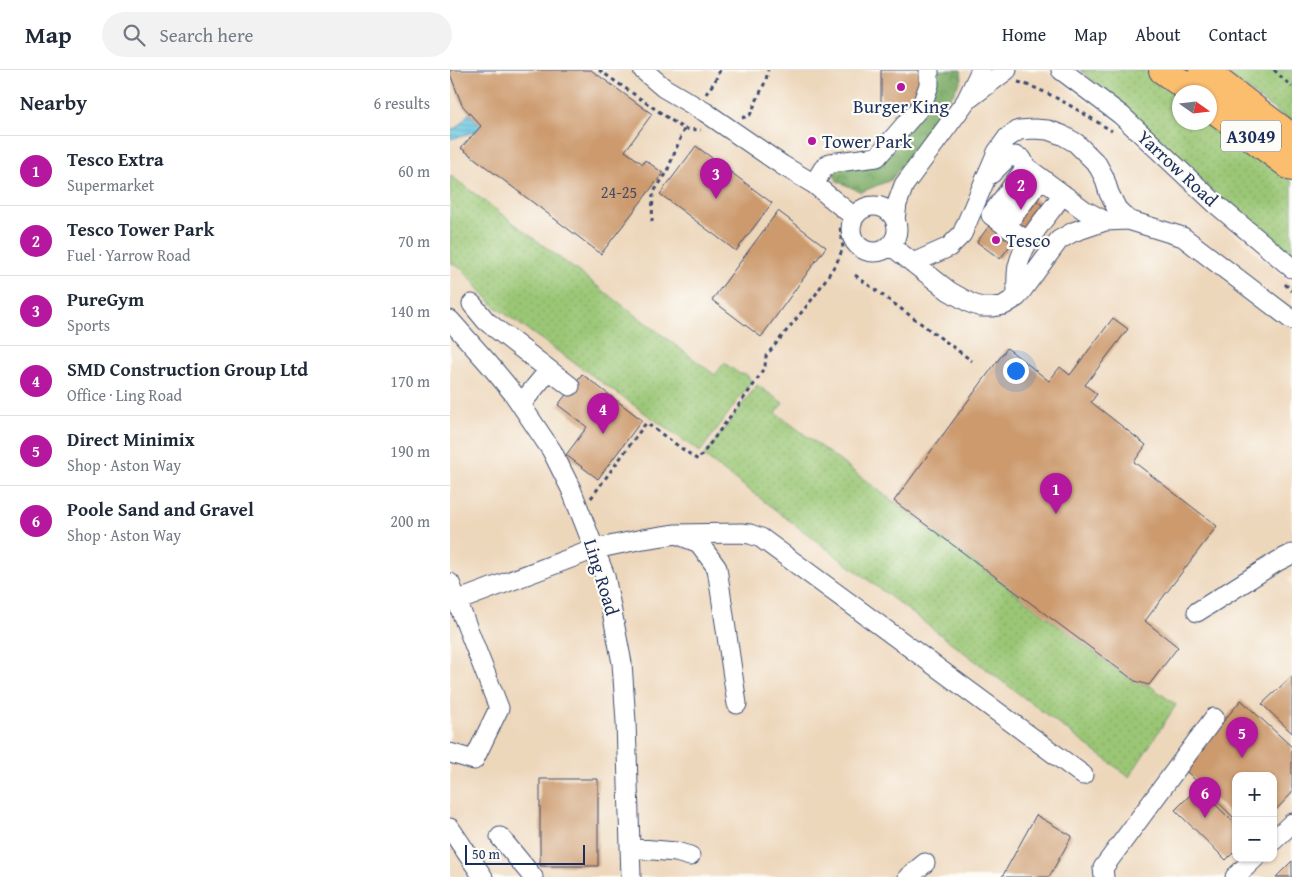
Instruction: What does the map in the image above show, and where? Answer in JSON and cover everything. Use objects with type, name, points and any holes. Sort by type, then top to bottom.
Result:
[{"type":"highway","points":[[1163,70],[1183,85]]},
{"type":"highway","name":"A3049","points":[[1203,70],[1292,138]]},
{"type":"highway","name":"A3049","points":[[1217,110],[1292,167]]},
{"type":"street","points":[[643,70],[664,88],[705,112],[782,165],[814,184],[854,217]]},
{"type":"street","points":[[814,184],[823,169],[830,163],[877,157],[922,105],[929,86],[929,70]]},
{"type":"street","points":[[895,220],[884,208],[868,207],[860,211],[854,217],[851,225],[854,241],[867,251],[875,252],[883,250],[890,245],[896,233],[897,204],[904,185],[966,101],[981,70]]},
{"type":"street","name":"Yarrow Road","points":[[1061,70],[1121,115],[1217,205],[1285,273]]},
{"type":"street","points":[[966,101],[1010,75]]},
{"type":"street","points":[[913,263],[949,247],[962,234],[997,152],[1007,138],[1019,130],[1034,128],[1048,130],[1076,143],[1093,159],[1104,177],[1117,209],[1128,220]]},
{"type":"street","points":[[985,180],[1007,158],[1015,156],[1048,183],[1105,221]]},
{"type":"street","points":[[1013,232],[991,216],[1048,183]]},
{"type":"street","points":[[1017,297],[1018,266],[1013,232],[1048,183]]},
{"type":"street","points":[[1017,271],[1048,183]]},
{"type":"street","points":[[876,206],[888,194],[904,185]]},
{"type":"street","points":[[890,245],[949,291],[970,303],[982,307],[1004,305],[1017,297],[1059,240],[1073,232],[1105,221],[1128,220],[1183,237],[1292,320]]},
{"type":"street","points":[[472,304],[486,321],[570,386]]},
{"type":"street","name":"Ling Road","points":[[450,320],[521,404],[552,451],[571,488],[605,576],[622,663],[626,722],[631,877]]},
{"type":"street","points":[[521,404],[549,370]]},
{"type":"street","points":[[676,534],[698,543],[717,568],[738,704]]},
{"type":"street","points":[[457,601],[595,550],[643,539],[676,534],[750,534],[761,538],[1083,774]]},
{"type":"street","points":[[1197,612],[1292,554]]},
{"type":"street","points":[[450,583],[499,708],[474,760],[450,753]]},
{"type":"street","points":[[1104,877],[1103,868],[1214,718]]},
{"type":"street","points":[[1277,837],[1292,823]]},
{"type":"street","points":[[450,828],[483,877]]},
{"type":"street","points":[[500,837],[532,877]]},
{"type":"street","points":[[630,848],[676,852],[690,856]]},
{"type":"street","points":[[908,877],[925,862]]},
{"type":"street","points":[[1235,877],[1251,862]]},
{"type":"path","points":[[599,70],[684,129],[703,130]]},
{"type":"path","points":[[702,101],[720,70]]},
{"type":"path","points":[[738,119],[750,114],[766,80],[768,70]]},
{"type":"path","points":[[1274,70],[1292,87]]},
{"type":"path","points":[[1010,75],[1069,104],[1115,133]]},
{"type":"path","points":[[652,222],[653,193],[666,174],[684,129]]},
{"type":"path","points":[[580,512],[646,423],[698,460],[755,383],[765,366],[766,356],[814,296],[837,262]]},
{"type":"path","points":[[1285,273],[1292,291]]},
{"type":"path","points":[[855,275],[972,361]]},
{"type":"shaded area","points":[[450,70],[1044,70],[1114,122],[1210,212],[1292,285],[1292,576],[1287,579],[1292,585],[1292,877],[450,877]]},
{"type":"green space","points":[[937,70],[961,70],[962,79],[941,113],[891,180],[861,192],[837,181],[834,173],[840,167],[865,165]]},
{"type":"green space","points":[[1080,70],[1144,70],[1172,92],[1172,130],[1217,130],[1217,125],[1292,182],[1292,260],[1249,226],[1124,106]]},
{"type":"green space","points":[[1221,70],[1292,70],[1292,123]]},
{"type":"green space","points":[[450,175],[715,375],[724,363],[740,374],[746,374],[752,381],[700,452],[494,306],[462,269],[450,262]]},
{"type":"green space","points":[[757,385],[783,403],[776,413],[1135,683],[1149,685],[1176,705],[1129,777],[704,456]]},
{"type":"water","points":[[469,113],[481,126],[475,132],[450,139],[450,130],[458,127]]},
{"type":"building","points":[[450,70],[591,70],[652,114],[625,151],[643,164],[645,160],[663,173],[601,254],[461,148],[481,126],[462,105]]},
{"type":"building","name":"Burger King","points":[[881,70],[922,70],[922,103],[881,103]]},
{"type":"building","points":[[696,146],[772,203],[736,251],[660,194]]},
{"type":"building","points":[[1008,180],[1053,213],[1033,240],[1021,231],[1000,259],[977,242],[998,214]]},
{"type":"building","points":[[778,211],[826,247],[761,337],[712,300]]},
{"type":"building","points":[[1113,318],[1128,329],[1085,385],[1097,394],[1091,402],[1146,445],[1134,462],[1217,526],[1145,621],[1178,647],[1149,685],[1135,681],[894,501],[1007,348],[1049,381],[1060,367],[1070,375]]},
{"type":"building","points":[[582,374],[642,420],[598,479],[566,455],[587,427],[558,405]]},
{"type":"building","points":[[1292,676],[1292,733],[1262,704]]},
{"type":"building","points":[[1241,700],[1292,747],[1292,793],[1277,809],[1277,772],[1232,772],[1232,816],[1184,769]]},
{"type":"building","points":[[540,779],[598,779],[598,866],[540,866]]},
{"type":"building","points":[[1198,787],[1232,821],[1232,854],[1226,860],[1175,810]]},
{"type":"building","points":[[1036,815],[1072,836],[1049,877],[1002,877]]},
{"type":"building","points":[[1292,861],[1292,877],[1276,877]]},
{"type":"place","name":"Burger King","points":[[901,87]]},
{"type":"place","name":"Tower Park","points":[[812,141]]},
{"type":"place","name":"PureGym","points":[[716,199]]},
{"type":"place","name":"Tesco Tower Park","points":[[1021,210]]},
{"type":"place","name":"Tesco","points":[[996,240]]},
{"type":"place","name":"SMD Construction Group Ltd","points":[[603,434]]},
{"type":"place","name":"Tesco Extra","points":[[1056,514]]},
{"type":"place","name":"Direct Minimix","points":[[1242,758]]},
{"type":"place","name":"Poole Sand and Gravel","points":[[1205,818]]}]
